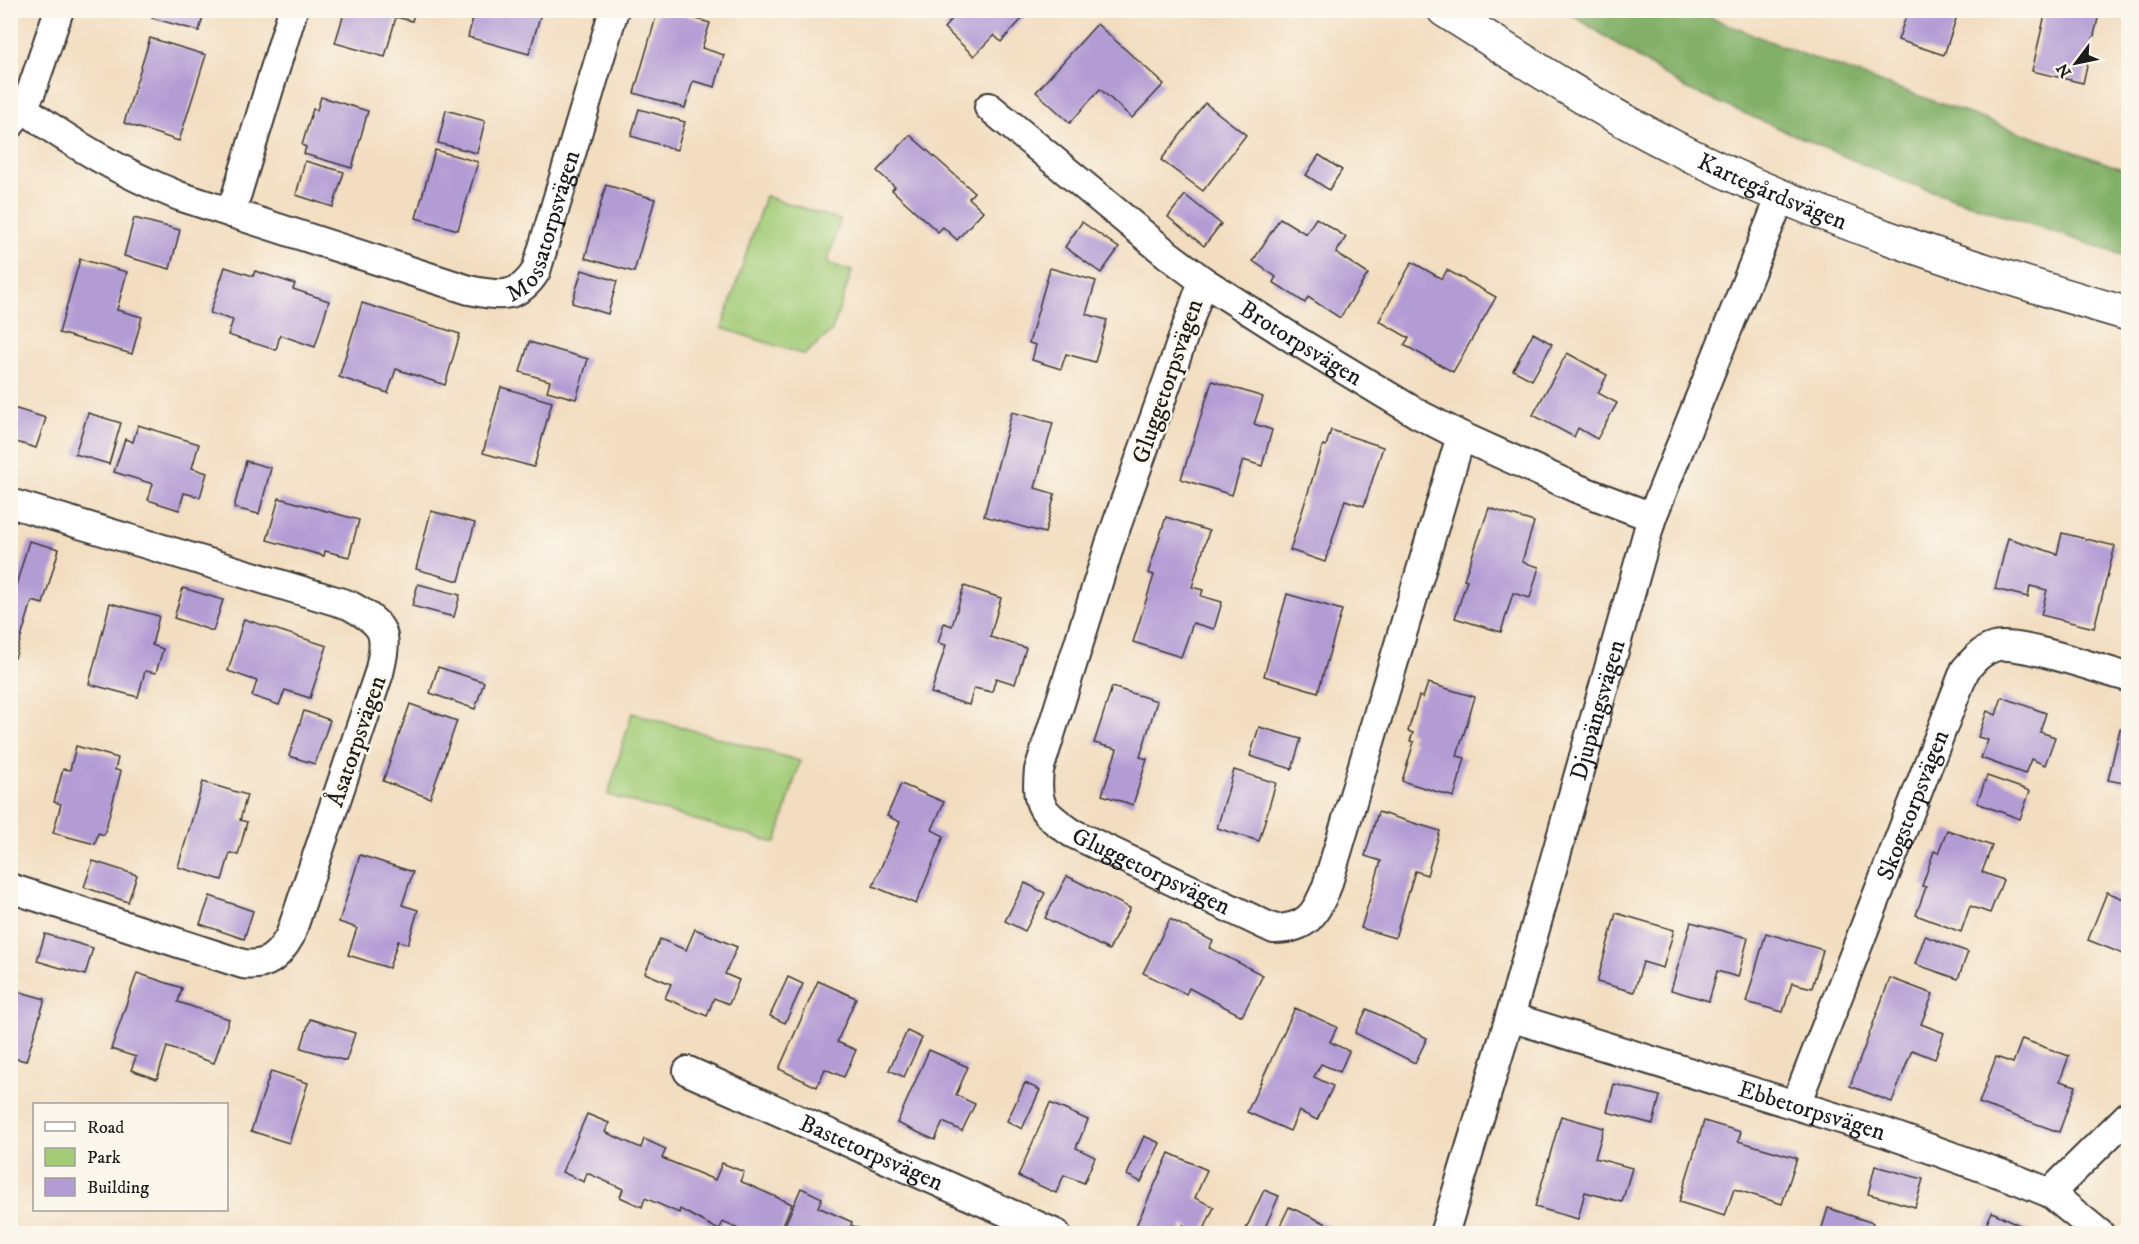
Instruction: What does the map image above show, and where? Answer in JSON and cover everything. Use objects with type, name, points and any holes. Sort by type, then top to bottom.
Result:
[{"type":"street","points":[[16,116],[31,92],[60,10]]},
{"type":"street","points":[[231,213],[293,10]]},
{"type":"street","name":"Mossatorpsvägen","points":[[16,116],[66,139],[138,180],[231,213],[469,290],[495,296],[510,294],[527,285],[536,271],[615,10]]},
{"type":"street","name":"Kartegårdsvägen","points":[[1444,10],[1547,76],[1673,147],[1780,196],[1918,248],[2128,314]]},
{"type":"street","name":"Brotorpsvägen","points":[[989,107],[1080,184],[1203,281],[1347,371],[1461,436],[1565,483],[1652,517]]},
{"type":"street","name":"Djupängsvägen","points":[[1444,1233],[1510,1017],[1652,517],[1780,196]]},
{"type":"street","name":"Gluggetorpsvägen","points":[[1203,281],[1110,544],[1039,771],[1037,789],[1040,806],[1050,818],[1072,833],[1274,929],[1289,929],[1307,921],[1318,907],[1328,886],[1461,436]]},
{"type":"street","name":"Åsatorpsvägen","points":[[10,503],[349,605],[373,618],[381,627],[385,647],[379,673],[290,936],[281,952],[270,962],[257,966],[243,964],[10,888]]},
{"type":"street","name":"Skogstorpsvägen","points":[[1796,1104],[1965,670],[1978,656],[1993,647],[2017,646],[2128,677]]},
{"type":"street","name":"Ebbetorpsvägen","points":[[1510,1017],[1886,1133],[2050,1193],[2100,1233]]},
{"type":"street","name":"Bastetorpsvägen","points":[[688,1071],[1056,1233]]},
{"type":"street","points":[[2050,1193],[2128,1116]]},
{"type":"green space","points":[[1566,11],[1694,11],[1797,52],[2128,171],[2128,257],[1902,181],[1685,88]]},
{"type":"green space","points":[[765,196],[840,220],[827,263],[852,271],[832,331],[804,355],[722,328]]},
{"type":"green space","points":[[632,713],[800,761],[776,843],[608,795]]},
{"type":"building","points":[[154,10],[205,10],[199,31],[152,18]]},
{"type":"building","points":[[345,10],[415,10],[412,21],[396,17],[385,57],[335,43]]},
{"type":"building","points":[[475,10],[542,10],[529,54],[468,37]]},
{"type":"building","points":[[658,10],[667,10],[710,23],[702,48],[724,55],[715,87],[693,81],[685,108],[634,93]]},
{"type":"building","points":[[960,10],[1030,10],[1001,42],[994,35],[974,56],[944,28]]},
{"type":"building","points":[[1908,10],[1959,10],[1944,55],[1898,40]]},
{"type":"building","points":[[2046,10],[2084,10],[2099,14],[2083,83],[2032,71]]},
{"type":"building","points":[[1097,24],[1164,84],[1132,118],[1100,89],[1070,123],[1036,92]]},
{"type":"building","points":[[150,38],[206,55],[179,141],[124,123]]},
{"type":"building","points":[[321,97],[368,111],[352,168],[304,154],[306,147],[302,145],[313,109],[317,110]]},
{"type":"building","points":[[1205,103],[1246,135],[1203,191],[1161,160]]},
{"type":"building","points":[[639,109],[685,122],[677,150],[631,136]]},
{"type":"building","points":[[446,110],[485,121],[477,153],[438,143]]},
{"type":"building","points":[[910,135],[974,192],[969,198],[983,211],[957,240],[943,227],[938,232],[892,190],[895,187],[877,171]]},
{"type":"building","points":[[435,150],[478,162],[458,230],[416,218]]},
{"type":"building","points":[[1319,155],[1342,170],[1329,190],[1306,175]]},
{"type":"building","points":[[305,161],[344,172],[333,207],[296,195]]},
{"type":"building","points":[[606,185],[655,199],[634,272],[585,258]]},
{"type":"building","points":[[1185,195],[1221,224],[1204,246],[1168,217]]},
{"type":"building","points":[[134,218],[180,230],[170,269],[124,256]]},
{"type":"building","points":[[1280,218],[1306,234],[1316,218],[1346,237],[1336,253],[1368,274],[1340,318],[1308,297],[1305,303],[1273,282],[1276,277],[1253,261]]},
{"type":"building","points":[[1082,222],[1119,248],[1101,273],[1065,247]]},
{"type":"building","points":[[80,259],[127,272],[117,310],[142,317],[132,354],[59,333]]},
{"type":"building","points":[[1412,262],[1442,279],[1447,270],[1496,297],[1453,372],[1404,345],[1409,338],[1379,321]]},
{"type":"building","points":[[225,267],[253,276],[255,271],[295,284],[293,289],[329,301],[315,347],[280,335],[276,350],[228,335],[233,320],[210,313]]},
{"type":"building","points":[[1050,268],[1096,281],[1086,314],[1107,320],[1095,362],[1066,354],[1061,369],[1032,360],[1036,345],[1029,343]]},
{"type":"building","points":[[582,270],[617,281],[608,314],[572,303]]},
{"type":"building","points":[[362,303],[460,334],[445,385],[396,369],[388,393],[339,377]]},
{"type":"building","points":[[1533,333],[1552,344],[1532,380],[1513,370]]},
{"type":"building","points":[[529,342],[588,359],[576,399],[547,391],[550,381],[520,372]]},
{"type":"building","points":[[1567,353],[1607,375],[1598,393],[1617,403],[1597,439],[1578,428],[1574,437],[1533,415]]},
{"type":"building","points":[[1212,381],[1263,397],[1254,424],[1272,430],[1262,466],[1243,460],[1232,495],[1181,479]]},
{"type":"building","points":[[501,387],[552,402],[534,467],[483,453]]},
{"type":"building","points":[[10,407],[46,418],[36,448],[10,440]]},
{"type":"building","points":[[1012,412],[1053,423],[1035,488],[1055,494],[1045,533],[984,516]]},
{"type":"building","points":[[88,413],[121,423],[109,464],[75,454]]},
{"type":"building","points":[[138,425],[199,444],[192,468],[207,473],[200,497],[184,493],[179,510],[148,500],[153,484],[114,472],[125,439],[133,442]]},
{"type":"building","points":[[1331,430],[1383,447],[1364,506],[1345,500],[1325,562],[1290,550],[1323,445],[1326,446]]},
{"type":"building","points":[[246,461],[271,468],[259,514],[234,508]]},
{"type":"building","points":[[279,498],[359,520],[349,557],[325,551],[324,556],[267,540]]},
{"type":"building","points":[[1489,508],[1534,522],[1522,562],[1539,567],[1530,598],[1513,593],[1501,632],[1455,618],[1467,580],[1464,579]]},
{"type":"building","points":[[431,511],[475,523],[459,581],[416,569]]},
{"type":"building","points":[[1166,517],[1209,531],[1192,587],[1203,590],[1201,596],[1222,602],[1214,629],[1193,623],[1181,657],[1133,642],[1154,575],[1148,573]]},
{"type":"building","points":[[2062,533],[2115,546],[2094,628],[2041,615],[2047,590],[2030,586],[2028,597],[1995,589],[2008,538],[2057,554]]},
{"type":"building","points":[[29,541],[59,549],[43,604],[32,601],[15,658],[10,656],[10,588],[15,589]]},
{"type":"building","points":[[418,584],[460,595],[454,617],[412,606]]},
{"type":"building","points":[[964,586],[1001,598],[990,637],[1026,648],[1015,684],[996,678],[992,692],[974,688],[969,705],[931,693],[946,645],[938,643],[944,623],[952,626]]},
{"type":"building","points":[[183,588],[223,600],[213,631],[174,618]]},
{"type":"building","points":[[1287,594],[1342,610],[1318,692],[1264,676]]},
{"type":"building","points":[[110,603],[159,616],[152,645],[163,649],[156,673],[145,671],[138,697],[89,684]]},
{"type":"building","points":[[244,619],[327,646],[310,698],[285,690],[279,705],[252,696],[257,681],[228,671]]},
{"type":"building","points":[[438,667],[484,682],[475,709],[430,693]]},
{"type":"building","points":[[1428,683],[1475,697],[1457,756],[1465,758],[1454,797],[1402,781],[1414,742],[1410,741],[1413,733],[1408,731],[1419,696],[1423,698]]},
{"type":"building","points":[[1112,687],[1157,701],[1140,757],[1147,759],[1133,805],[1102,795],[1117,749],[1094,743]]},
{"type":"building","points":[[2002,697],[2046,713],[2040,732],[2055,737],[2045,765],[2031,759],[2025,774],[1981,758],[1988,740],[1978,737],[1987,711],[1996,715]]},
{"type":"building","points":[[410,704],[457,721],[430,798],[383,781]]},
{"type":"building","points":[[304,711],[330,720],[315,764],[289,756]]},
{"type":"building","points":[[1259,727],[1301,739],[1292,769],[1250,756]]},
{"type":"building","points":[[2120,729],[2128,731],[2128,784],[2108,780]]},
{"type":"building","points":[[76,746],[118,758],[115,770],[121,771],[104,835],[98,833],[95,844],[53,833],[61,804],[54,802],[63,769],[70,770]]},
{"type":"building","points":[[1234,770],[1276,783],[1259,841],[1217,828]]},
{"type":"building","points":[[1987,776],[2030,791],[2020,819],[1977,803]]},
{"type":"building","points":[[203,782],[247,795],[240,820],[247,822],[238,855],[230,853],[222,880],[178,867]]},
{"type":"building","points":[[901,784],[944,802],[932,830],[944,836],[916,904],[873,886],[900,822],[887,816]]},
{"type":"building","points":[[1378,812],[1440,831],[1427,875],[1415,871],[1395,938],[1361,928],[1381,861],[1365,856]]},
{"type":"building","points":[[1947,830],[1992,846],[1982,872],[2003,880],[1990,913],[1970,906],[1961,932],[1916,915],[1926,887],[1922,886],[1934,851],[1938,853]]},
{"type":"building","points":[[360,855],[413,872],[402,905],[418,910],[408,944],[398,941],[389,968],[348,955],[357,928],[339,922]]},
{"type":"building","points":[[93,861],[137,875],[128,902],[84,887]]},
{"type":"building","points":[[1067,876],[1130,908],[1109,950],[1045,918]]},
{"type":"building","points":[[1025,883],[1045,893],[1025,931],[1005,921]]},
{"type":"building","points":[[2107,892],[2128,901],[2128,956],[2088,940]]},
{"type":"building","points":[[210,896],[253,911],[244,939],[200,924]]},
{"type":"building","points":[[1616,913],[1674,930],[1663,968],[1643,962],[1634,992],[1597,982]]},
{"type":"building","points":[[1170,919],[1213,941],[1209,948],[1263,975],[1242,1016],[1189,988],[1186,994],[1143,973]]},
{"type":"building","points":[[1691,922],[1748,938],[1738,977],[1717,971],[1709,1001],[1671,990]]},
{"type":"building","points":[[695,929],[737,947],[725,974],[739,980],[729,1004],[714,998],[707,1016],[665,998],[671,984],[645,973],[660,939],[686,950]]},
{"type":"building","points":[[1766,933],[1823,950],[1812,988],[1792,983],[1783,1012],[1746,1002]]},
{"type":"building","points":[[45,934],[93,948],[85,975],[37,961]]},
{"type":"building","points":[[1925,936],[1968,952],[1958,979],[1915,964]]},
{"type":"building","points":[[137,973],[182,988],[178,1002],[229,1019],[214,1063],[167,1047],[157,1079],[131,1070],[136,1057],[111,1049]]},
{"type":"building","points":[[788,977],[803,984],[785,1023],[770,1016]]},
{"type":"building","points":[[1890,978],[1933,994],[1921,1024],[1944,1033],[1935,1059],[1912,1050],[1892,1102],[1850,1086]]},
{"type":"building","points":[[818,981],[856,998],[837,1042],[856,1050],[844,1077],[825,1069],[817,1087],[779,1069]]},
{"type":"building","points":[[10,989],[45,999],[26,1061],[10,1057]]},
{"type":"building","points":[[1295,1008],[1337,1027],[1330,1042],[1349,1051],[1340,1072],[1321,1064],[1314,1077],[1333,1086],[1317,1120],[1299,1111],[1290,1131],[1247,1112]]},
{"type":"building","points":[[1367,1009],[1427,1038],[1415,1063],[1355,1033]]},
{"type":"building","points":[[310,1019],[355,1033],[346,1061],[301,1048]]},
{"type":"building","points":[[907,1031],[922,1038],[904,1077],[889,1070]]},
{"type":"building","points":[[2022,1039],[2069,1056],[2060,1081],[2076,1086],[2059,1132],[1979,1103],[1996,1057],[2013,1063]]},
{"type":"building","points":[[929,1050],[968,1067],[956,1095],[975,1104],[962,1131],[943,1122],[935,1140],[897,1123]]},
{"type":"building","points":[[271,1071],[308,1083],[289,1143],[251,1131]]},
{"type":"building","points":[[1025,1083],[1040,1090],[1022,1129],[1007,1121]]},
{"type":"building","points":[[1614,1084],[1660,1096],[1653,1124],[1607,1112]]},
{"type":"building","points":[[1050,1103],[1088,1120],[1076,1148],[1095,1157],[1084,1183],[1064,1175],[1056,1193],[1018,1176]]},
{"type":"building","points":[[587,1114],[609,1123],[605,1132],[641,1148],[644,1139],[666,1149],[662,1158],[715,1180],[722,1163],[744,1172],[740,1181],[792,1204],[779,1234],[759,1231],[758,1234],[749,1234],[723,1222],[719,1230],[680,1209],[679,1213],[645,1198],[642,1207],[620,1197],[623,1189],[587,1173],[584,1182],[562,1172]]},
{"type":"building","points":[[1561,1116],[1604,1128],[1595,1158],[1632,1168],[1622,1202],[1585,1192],[1578,1219],[1535,1207]]},
{"type":"building","points":[[1704,1121],[1741,1132],[1738,1141],[1797,1158],[1782,1204],[1734,1189],[1725,1216],[1679,1202]]},
{"type":"building","points":[[1144,1136],[1160,1143],[1141,1182],[1127,1175]]},
{"type":"building","points":[[1169,1153],[1207,1170],[1195,1198],[1214,1207],[1202,1234],[1183,1225],[1179,1234],[1153,1234],[1136,1226]]},
{"type":"building","points":[[1875,1166],[1923,1179],[1915,1207],[1868,1194]]},
{"type":"building","points":[[801,1188],[822,1198],[818,1207],[852,1222],[851,1225],[869,1233],[870,1230],[878,1234],[781,1234]]},
{"type":"building","points":[[1264,1190],[1279,1196],[1262,1234],[1256,1234],[1246,1229]]},
{"type":"building","points":[[1289,1207],[1327,1224],[1323,1234],[1276,1234]]},
{"type":"building","points":[[1828,1208],[1873,1223],[1870,1234],[1820,1234]]},
{"type":"building","points":[[1992,1212],[2032,1231],[2031,1234],[1982,1234]]}]
